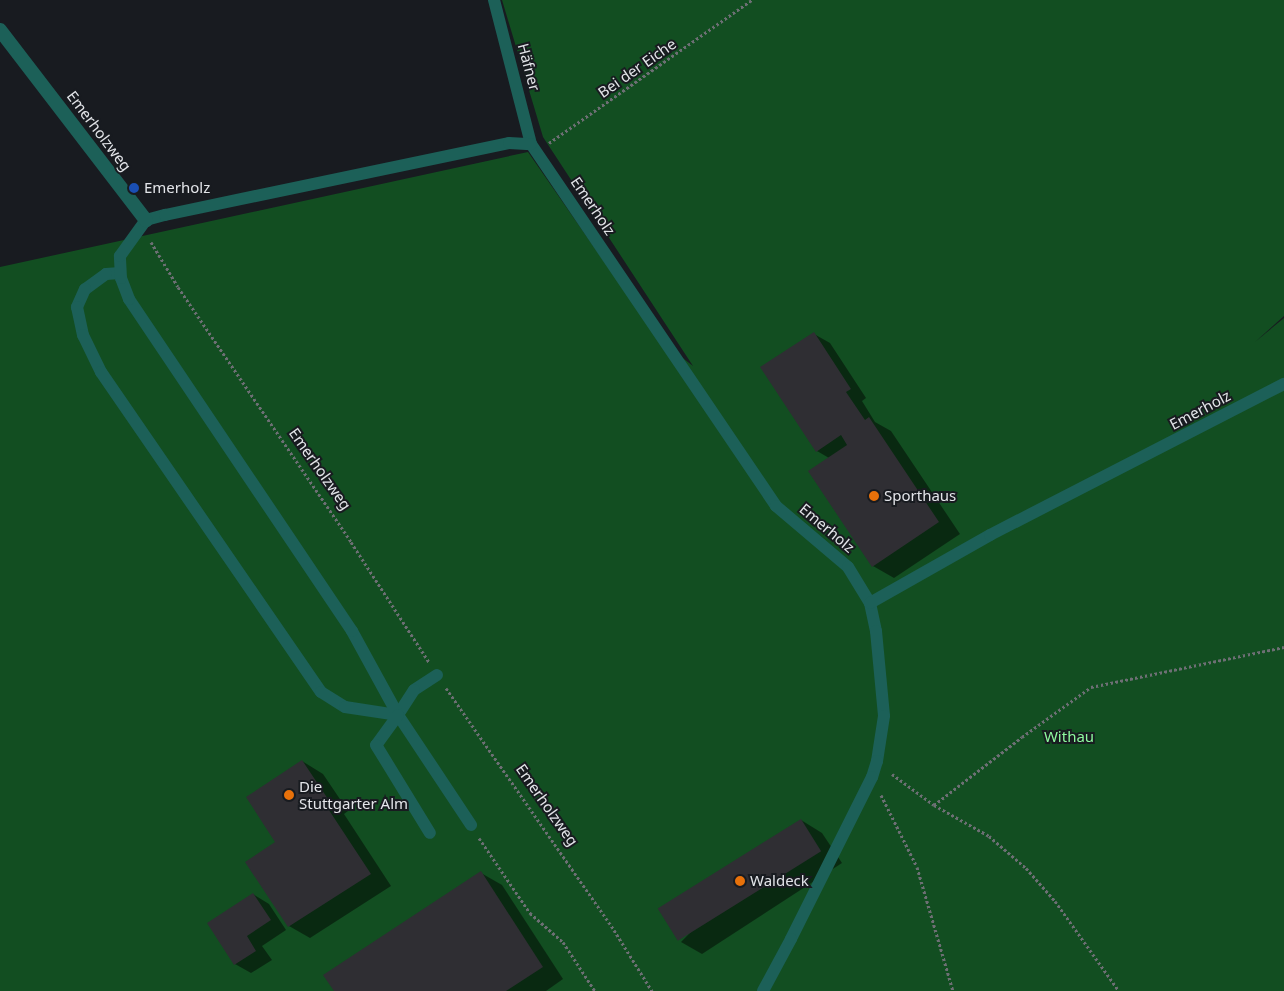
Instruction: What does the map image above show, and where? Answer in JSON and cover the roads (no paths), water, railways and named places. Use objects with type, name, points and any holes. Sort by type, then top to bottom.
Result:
[{"type":"street","name":"Emerholzweg","points":[[0,30],[146,220]]},
{"type":"lane","name":"Häfner","points":[[494,0],[530,144]]},
{"type":"lane","points":[[471,824],[398,715],[352,631],[129,299],[120,273],[120,256],[146,220],[510,143],[530,144]]},
{"type":"lane","name":"Emerholz","points":[[530,144],[776,506],[848,567],[870,603],[990,535],[1284,384]]},
{"type":"lane","points":[[120,273],[106,274],[85,289],[77,307],[83,335],[101,372],[321,692],[346,707],[398,715]]},
{"type":"lane","points":[[762,991],[872,777],[877,761],[884,716],[876,631],[870,603]]},
{"type":"lane","points":[[430,833],[376,745],[414,690],[437,675]]},
{"type":"place","name":"Emerholz","points":[[134,188]]},
{"type":"place","name":"Sporthaus","points":[[874,496]]},
{"type":"place","name":"Die Stuttgarter Alm","points":[[289,795]]},
{"type":"place","name":"Waldeck","points":[[740,881]]},
{"type":"park label","name":"Withau","points":[[1069,737]]}]
